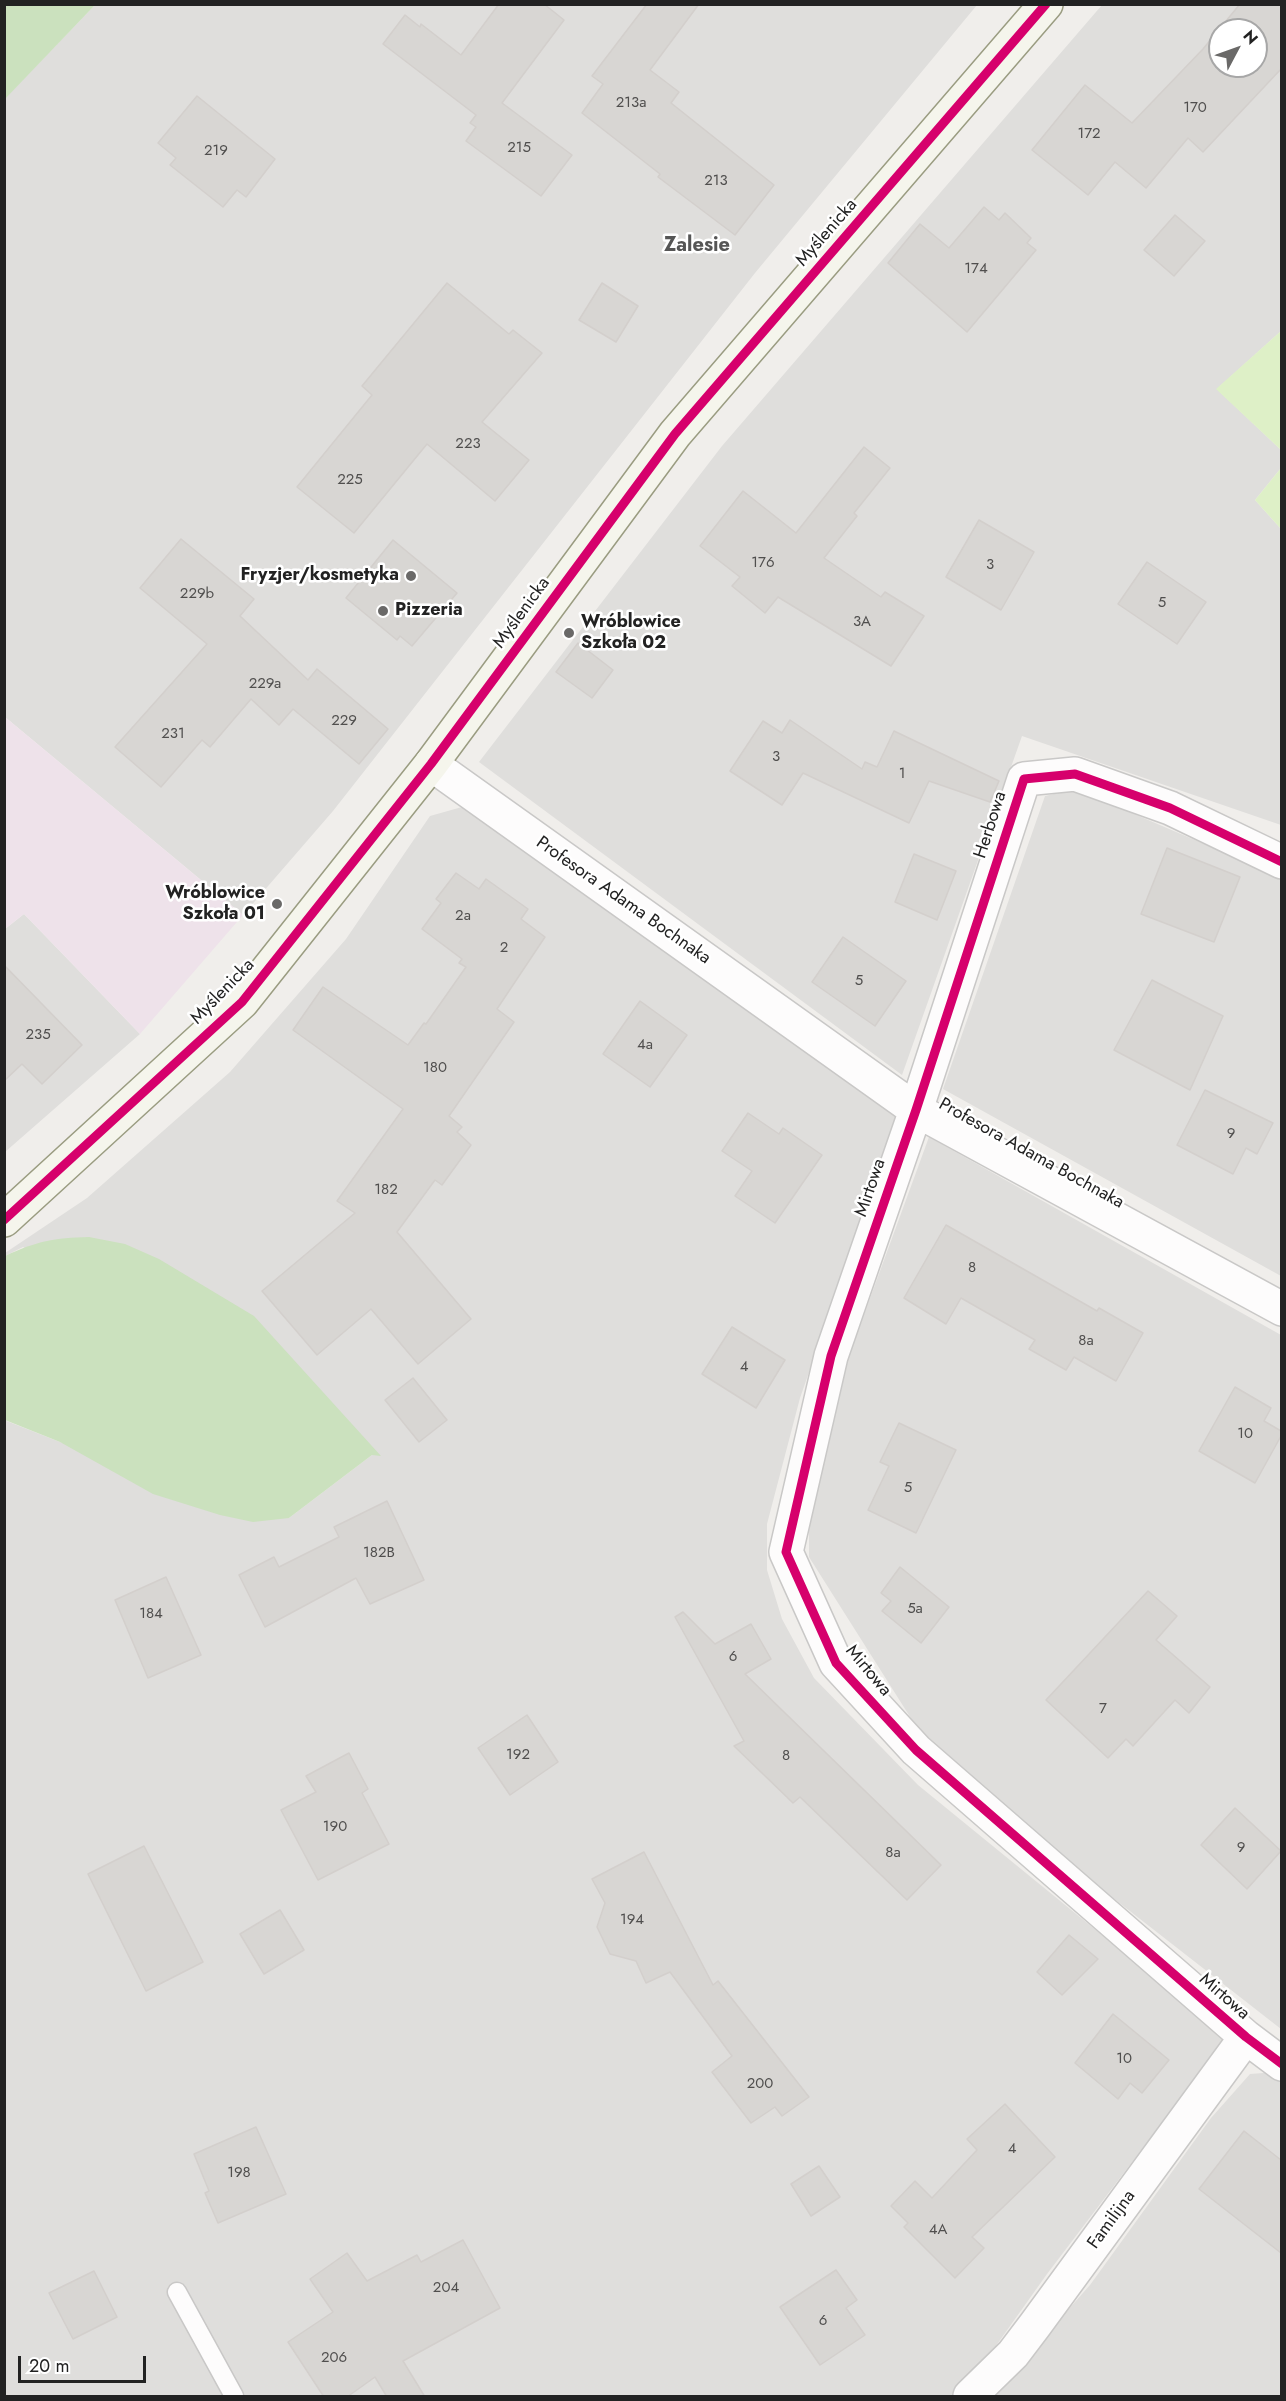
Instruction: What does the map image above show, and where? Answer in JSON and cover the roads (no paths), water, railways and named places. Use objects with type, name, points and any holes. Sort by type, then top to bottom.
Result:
[{"type":"street","name":"Myślenicka","points":[[4,1220],[242,1002],[430,764],[675,434],[1046,4]]},
{"type":"street","name":"Profesora Adama Bochnaka","points":[[430,764],[916,1110],[1281,1309]]},
{"type":"street","name":"Herbowa","points":[[916,1110],[1024,779],[1075,774],[1170,808],[1281,861]]},
{"type":"street","name":"Mirtowa","points":[[916,1110],[831,1356],[786,1552],[836,1663],[916,1750],[1246,2037],[1281,2064]]},
{"type":"street","name":"Familijna","points":[[970,2397],[1013,2354],[1246,2037]]},
{"type":"lane","points":[[177,2292],[234,2397]]},
{"type":"place","name":"Fryzjer/kosmetyka","points":[[411,576]]},
{"type":"place","name":"Pizzeria","points":[[383,611]]},
{"type":"place","name":"Wróblowice Szkoła 02","points":[[569,633]]},
{"type":"place","name":"Wróblowice Szkoła 01","points":[[277,904]]},
{"type":"district","name":"Zalesie","points":[[697,246]]}]
